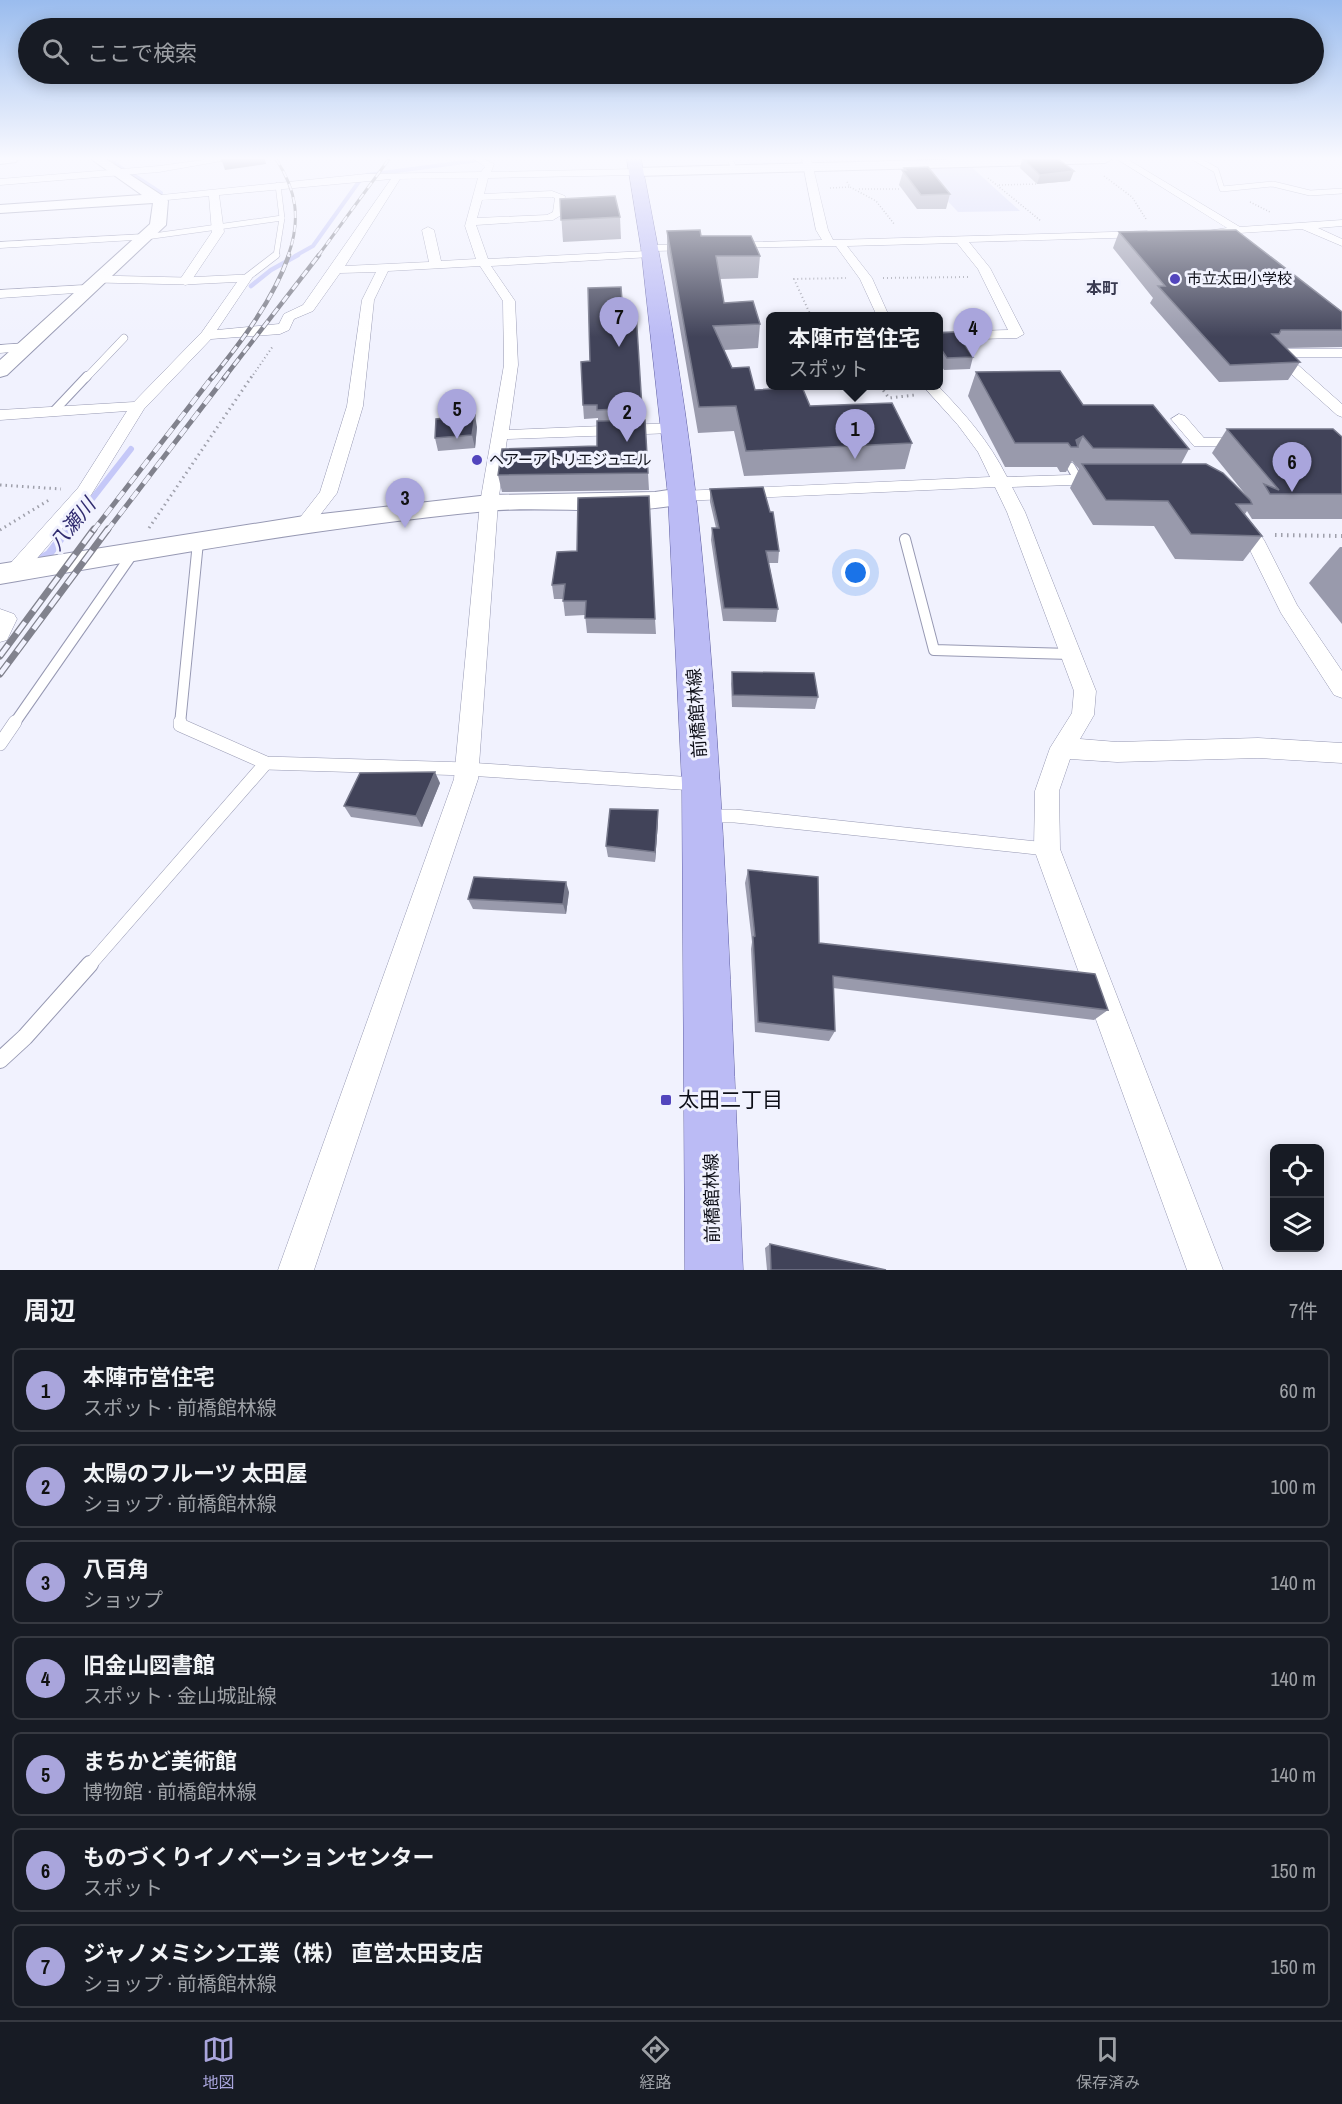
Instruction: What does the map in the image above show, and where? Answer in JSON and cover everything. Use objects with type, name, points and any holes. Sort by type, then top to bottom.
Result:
[{"type":"main road","name":"前橋館林線","points":[[644,218],[682,496],[702,800],[714,1270]]},
{"type":"street","points":[[0,371],[91,284],[146,237],[158,225],[159,218]]},
{"type":"street","points":[[185,281],[218,232],[216,218]]},
{"type":"street","points":[[207,334],[279,330],[289,317],[308,308],[370,218]]},
{"type":"street","points":[[297,1270],[467,769],[489,503],[511,365],[509,301],[483,262],[470,226],[472,218]]},
{"type":"street","points":[[471,222],[544,218]]},
{"type":"street","points":[[819,218],[822,230],[866,278],[881,312]]},
{"type":"street","points":[[1217,218],[1253,244]]},
{"type":"street","points":[[1204,233],[1342,223]]},
{"type":"street","points":[[1301,226],[1342,243]]},
{"type":"street","points":[[428,230],[436,260],[434,264]]},
{"type":"street","points":[[336,270],[650,251],[834,243],[1157,234]]},
{"type":"street","points":[[0,245],[146,237]]},
{"type":"street","points":[[943,336],[1017,334],[984,268],[960,239]]},
{"type":"street","points":[[304,524],[328,493],[355,406],[368,300],[384,267]]},
{"type":"street","points":[[8,573],[85,491],[138,406],[207,334],[241,289],[246,278]]},
{"type":"street","points":[[0,294],[91,284]]},
{"type":"street","points":[[0,349],[27,347]]},
{"type":"street","points":[[1342,353],[1276,353],[1342,412]]},
{"type":"street","points":[[934,390],[964,422],[986,452],[1016,512],[1085,691],[1083,715],[1062,747],[1047,791],[1047,849],[1205,1270]]},
{"type":"street","points":[[0,415],[138,406]]},
{"type":"street","points":[[1179,419],[1200,443],[1259,442]]},
{"type":"street","points":[[499,435],[673,428]]},
{"type":"street","points":[[8,573],[138,545],[198,542],[304,524],[489,503],[655,500],[682,496],[999,482],[1075,473],[1125,480]]},
{"type":"street","points":[[1226,502],[1257,543],[1288,608],[1342,689]]},
{"type":"street","points":[[0,616],[7,619],[0,634]]},
{"type":"street","points":[[1062,747],[1117,752],[1258,748],[1342,753]]},
{"type":"lane","points":[[146,237],[280,218]]},
{"type":"lane","points":[[91,284],[246,278],[276,257],[282,218]]},
{"type":"lane","points":[[54,411],[124,338]]},
{"type":"lane","points":[[905,538],[934,650],[1071,654]]},
{"type":"lane","points":[[198,542],[180,726],[266,763],[467,769],[665,784],[735,816],[1047,849]]},
{"type":"lane","points":[[0,744],[138,545]]},
{"type":"lane","points":[[0,1060],[60,999],[266,763]]},
{"type":"path","points":[[891,218],[904,241]]},
{"type":"path","points":[[1037,218],[1059,237]]},
{"type":"path","points":[[1146,218],[1157,234]]},
{"type":"path","points":[[1284,218],[1301,226]]},
{"type":"path","points":[[138,545],[281,334],[279,330]]},
{"type":"path","points":[[883,390],[889,398],[928,390]]},
{"type":"path","points":[[0,485],[68,490],[59,494]]},
{"type":"path","points":[[0,530],[51,499]]},
{"type":"path","points":[[1275,535],[1342,536]]},
{"type":"building","points":[[561,218],[595,218],[561,220]]},
{"type":"building","points":[[700,230],[701,236],[751,236],[760,256],[716,256],[724,303],[753,301],[760,324],[713,326],[732,368],[749,367],[755,390],[803,390],[810,406],[892,403],[912,443],[746,451],[736,406],[699,407],[667,231]]},
{"type":"building","points":[[1236,230],[1342,312],[1342,330],[1281,330],[1279,334],[1272,334],[1300,362],[1230,365],[1158,286],[1165,286],[1119,232]]},
{"type":"building","points":[[621,287],[623,313],[636,312],[642,408],[597,410],[597,405],[583,405],[581,362],[590,361],[588,288]]},
{"type":"building","points":[[956,332],[973,357],[947,358],[943,352],[943,333]]},
{"type":"building","points":[[1060,371],[1083,405],[1153,405],[1189,449],[1093,448],[1083,436],[1076,440],[1078,447],[1071,447],[1068,443],[1015,443],[976,372]]},
{"type":"building","points":[[475,415],[472,435],[435,438],[436,419]]},
{"type":"building","points":[[645,420],[648,473],[498,475],[502,449],[597,446],[597,421]]},
{"type":"building","points":[[1227,429],[1333,429],[1342,437],[1342,494],[1270,494],[1264,484],[1279,490]]},
{"type":"building","points":[[1082,464],[1206,464],[1223,473],[1250,500],[1252,504],[1236,504],[1262,536],[1191,534],[1168,501],[1106,500]]},
{"type":"building","points":[[763,487],[770,512],[773,512],[779,551],[766,551],[778,609],[724,608],[712,528],[719,528],[710,489]]},
{"type":"building","points":[[649,496],[655,619],[585,618],[586,601],[563,601],[565,584],[552,585],[557,552],[577,551],[578,498]]},
{"type":"building","points":[[732,672],[814,673],[818,697],[733,695]]},
{"type":"building","points":[[435,772],[416,816],[344,806],[360,773]]},
{"type":"building","points":[[610,809],[658,810],[655,852],[606,846]]},
{"type":"building","points":[[748,870],[818,877],[819,943],[1095,974],[1108,1010],[833,976],[835,1031],[758,1022],[753,937],[755,936]]},
{"type":"building","points":[[474,877],[566,882],[563,904],[468,899]]},
{"type":"building","points":[[770,1244],[886,1270],[771,1270]]},
{"type":"waterway","name":"八瀬川","points":[[295,256],[313,246],[333,218]]},
{"type":"waterway","name":"八瀬川","points":[[251,286],[271,270],[298,255]]},
{"type":"waterway","name":"八瀬川","points":[[67,531],[131,449]]},
{"type":"waterway","name":"八瀬川","points":[[35,562],[49,554],[68,529]]},
{"type":"railway","points":[[288,256],[295,230],[295,218]]},
{"type":"railway","points":[[318,256],[346,218]]},
{"type":"railway","points":[[212,378],[266,304],[289,255]]},
{"type":"railway","points":[[224,378],[319,255]]},
{"type":"railway","points":[[93,531],[213,376]]},
{"type":"railway","points":[[107,531],[226,376]]},
{"type":"railway","points":[[0,656],[94,529]]},
{"type":"railway","points":[[0,674],[108,529]]},
{"type":"place","name":"市立太田小学校","points":[[1175,279]]},
{"type":"place","name":"ジャノメミシン工業（株） 直営太田支店","points":[[619,347]]},
{"type":"place","name":"旧金山図書館","points":[[973,358]]},
{"type":"place","name":"まちかど美術館","points":[[457,439]]},
{"type":"place","name":"太陽のフルーツ 太田屋","points":[[627,442]]},
{"type":"place","name":"本陣市営住宅","points":[[855,459]]},
{"type":"place","name":"ヘアーアトリエジュエル","points":[[477,460]]},
{"type":"place","name":"ものづくりイノベーションセンター","points":[[1292,492]]},
{"type":"place","name":"八百角","points":[[405,528]]},
{"type":"place","name":"太田二丁目","points":[[666,1100]]},
{"type":"district","name":"本町","points":[[1102,288]]}]
